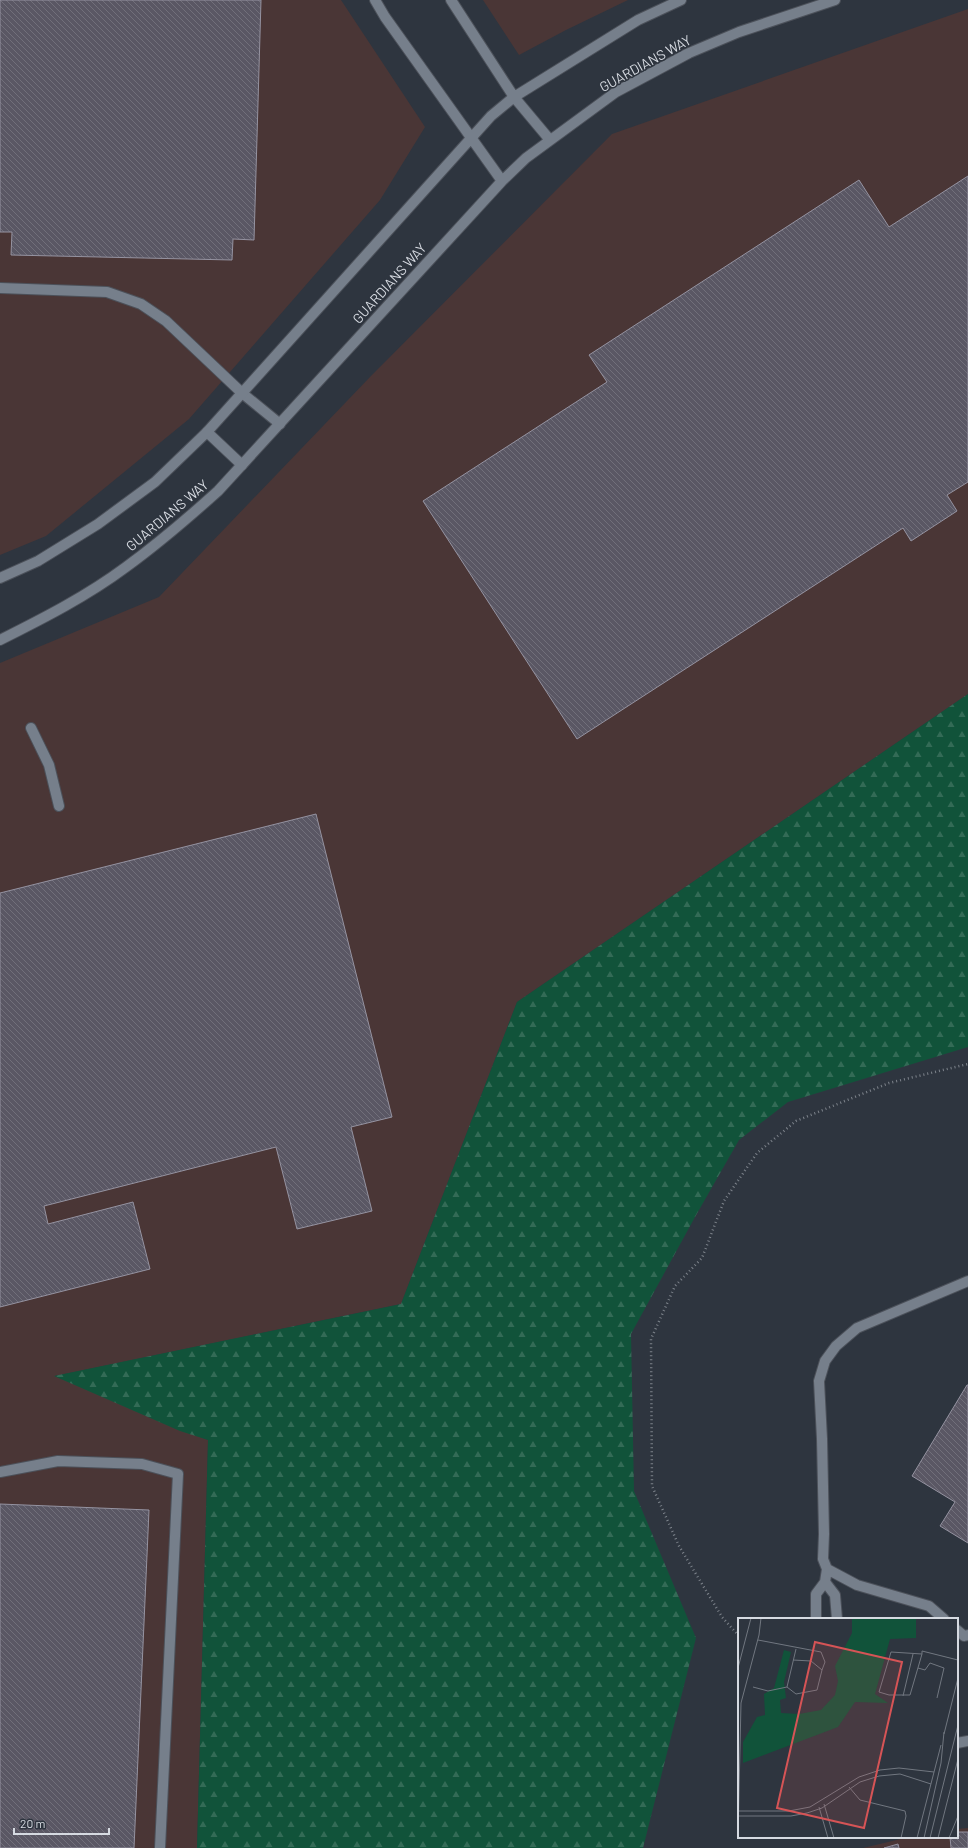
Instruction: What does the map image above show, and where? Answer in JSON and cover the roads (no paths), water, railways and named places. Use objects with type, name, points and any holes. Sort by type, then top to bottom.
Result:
[{"type":"street","points":[[375,0],[385,17],[502,181]]},
{"type":"street","points":[[451,0],[514,97],[550,140]]},
{"type":"street","points":[[0,578],[38,561],[98,524],[155,482],[207,432],[472,139],[491,116],[514,97],[638,20],[681,0]]},
{"type":"street","name":"GUARDIANS WAY","points":[[0,640],[53,614],[125,568],[175,529],[218,491],[502,181],[526,158],[616,92],[689,53],[739,32],[835,0]]},
{"type":"street","points":[[0,288],[107,292],[141,304],[166,321],[242,393],[280,424]]},
{"type":"street","points":[[207,432],[242,465]]},
{"type":"street","points":[[31,728],[49,765],[60,806]]},
{"type":"street","points":[[816,1618],[816,1594],[824,1582],[827,1569],[823,1559],[822,1439],[819,1382],[825,1361],[836,1346],[857,1328],[968,1282]]},
{"type":"street","points":[[0,1472],[58,1461],[142,1464],[178,1474],[160,1848]]},
{"type":"street","points":[[827,1569],[857,1585],[929,1606],[943,1618]]},
{"type":"street","points":[[824,1582],[835,1595],[837,1618]]},
{"type":"street","points":[[958,1631],[964,1636],[968,1636]]},
{"type":"street","points":[[958,1743],[968,1741]]}]
